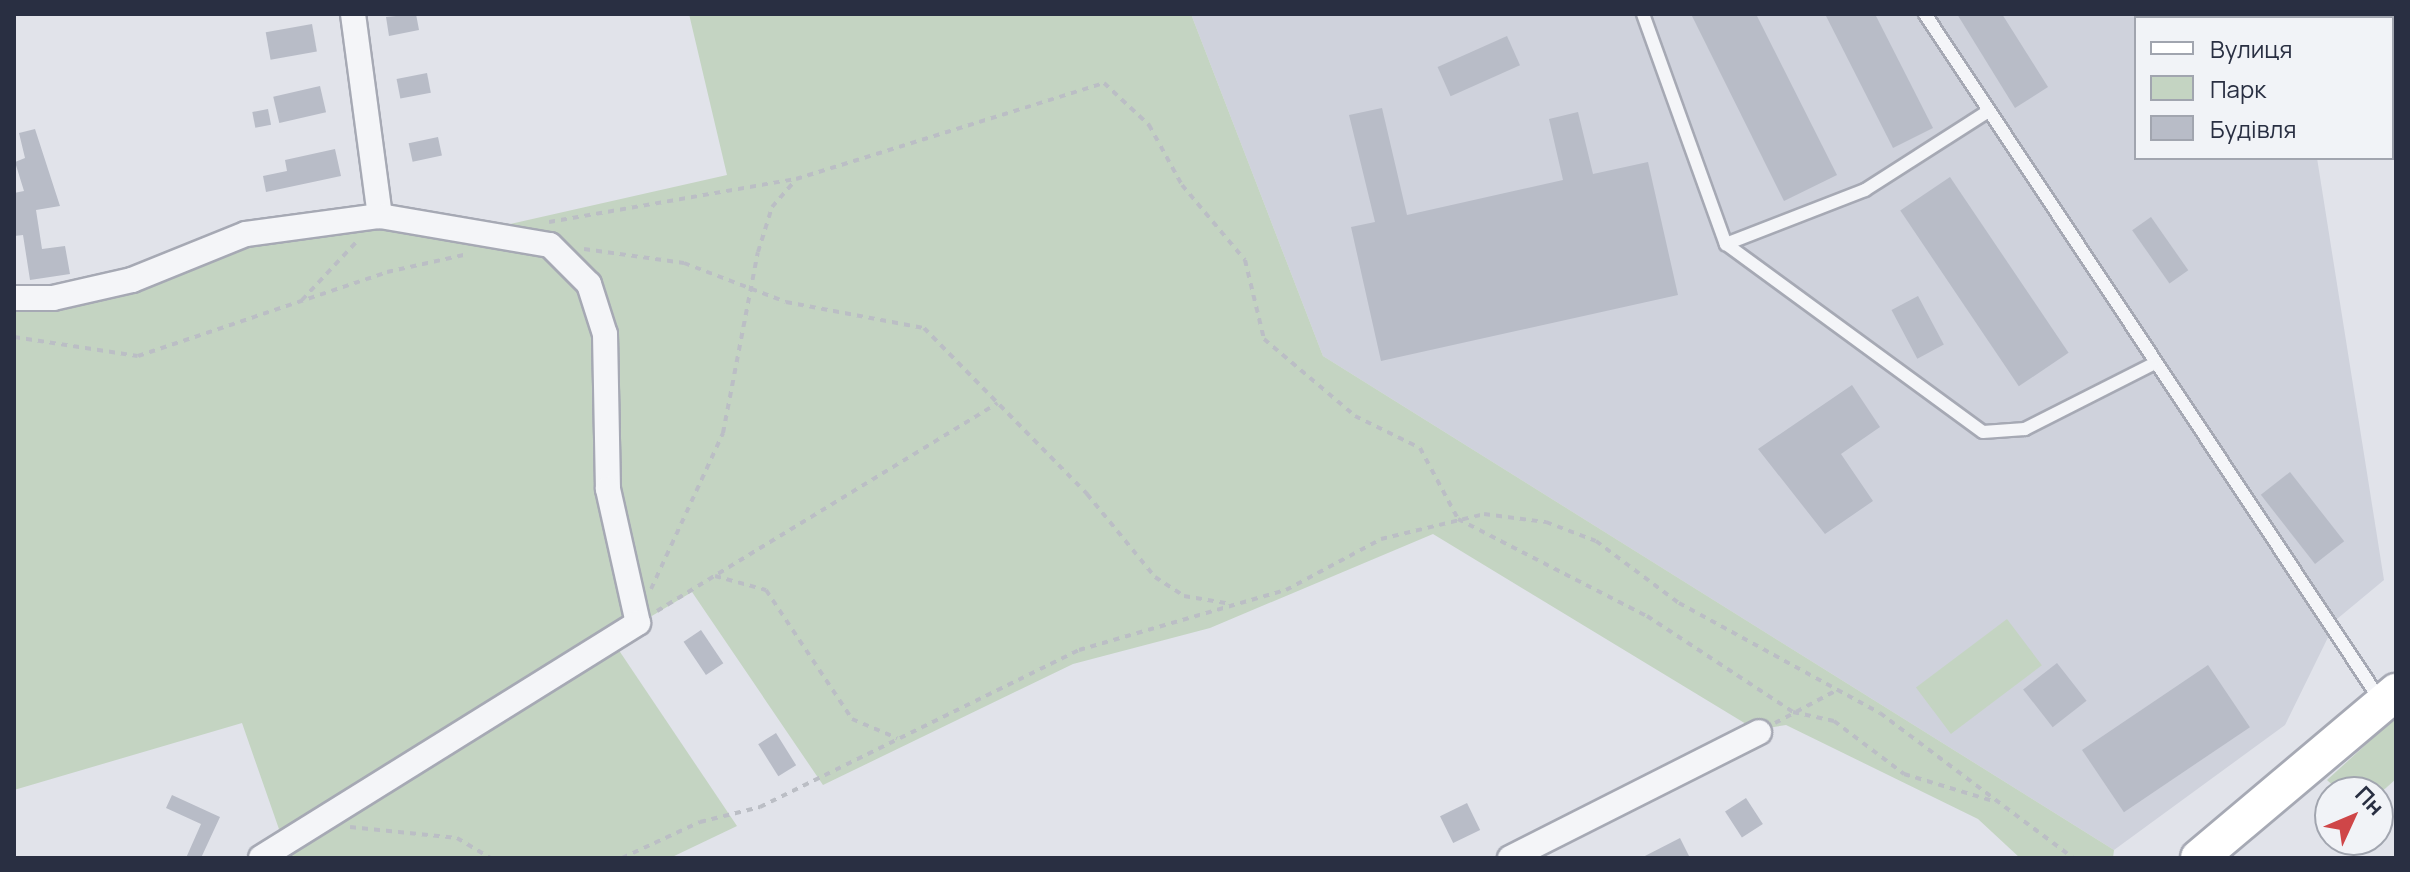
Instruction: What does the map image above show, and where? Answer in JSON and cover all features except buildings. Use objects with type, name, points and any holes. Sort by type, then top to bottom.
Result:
[{"type":"main road","points":[[2199,858],[2389,698]]},
{"type":"street","points":[[353,14],[380,216]]},
{"type":"street","points":[[14,298],[53,298],[132,280],[246,234],[380,216],[546,234],[589,284],[605,334],[608,489],[638,623],[324,824],[261,858]]},
{"type":"street","points":[[1510,858],[1759,732]]},
{"type":"lane","points":[[1643,14],[1726,244],[1983,432],[2025,429],[2151,365]]},
{"type":"lane","points":[[1925,14],[2151,365],[2389,698]]},
{"type":"lane","points":[[1726,244],[1865,190],[1987,112]]},
{"type":"path","points":[[546,234],[796,179],[1104,83],[1149,125],[1182,185],[1245,260],[1264,339],[1355,416],[1420,448],[1458,519],[1647,616],[1793,712],[1834,721],[1904,774],[1996,802]]},
{"type":"path","points":[[638,623],[723,433],[751,288],[772,207],[796,179]]},
{"type":"path","points":[[300,302],[380,216]]},
{"type":"path","points":[[546,234],[684,263],[819,311],[924,328],[998,403],[1155,577],[1184,596],[1238,604]]},
{"type":"path","points":[[14,337],[138,356],[300,302],[474,252]]},
{"type":"path","points":[[638,623],[998,403]]},
{"type":"path","points":[[622,858],[700,822],[760,807],[1079,650],[1286,590],[1381,539],[1484,514],[1546,522],[1596,541],[1679,603],[1837,690],[2073,858]]},
{"type":"path","points":[[715,576],[766,590],[852,719],[897,738]]},
{"type":"path","points":[[1759,732],[1837,690]]},
{"type":"path","points":[[324,824],[457,838],[490,858]]},
{"type":"shaded area","points":[[1191,14],[2287,14],[2134,16],[2134,160],[2317,160],[2384,580],[2337,619],[2285,725],[2114,850],[1323,356]]},
{"type":"green space","points":[[689,14],[1191,14],[1323,356],[2114,850],[2113,858],[2020,858],[1978,819],[1786,725],[1756,730],[1433,534],[1210,628],[1073,664],[823,785],[692,592],[640,623],[610,489],[606,333],[550,244],[466,234],[727,175]]},
{"type":"green space","points":[[380,218],[549,247],[587,284],[633,610],[280,832],[242,723],[14,790],[14,300],[216,247]]},
{"type":"green space","points":[[2007,619],[2042,665],[1951,734],[1916,688]]},
{"type":"green space","points":[[614,643],[737,826],[670,858],[264,858]]},
{"type":"green space","points":[[2396,717],[2396,779],[2394,781],[2394,776],[2331,776]]}]
